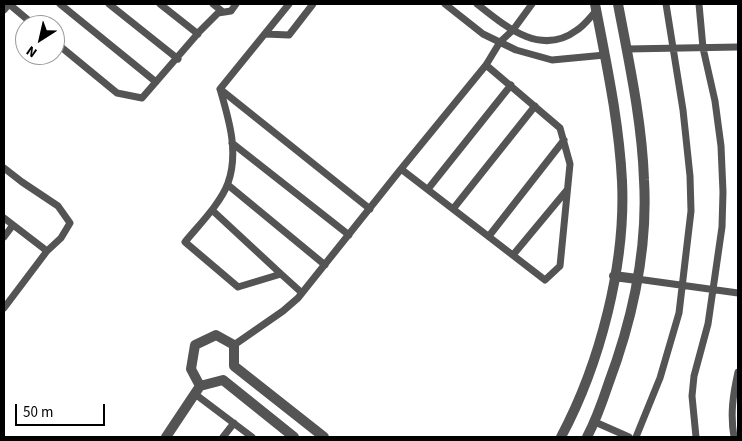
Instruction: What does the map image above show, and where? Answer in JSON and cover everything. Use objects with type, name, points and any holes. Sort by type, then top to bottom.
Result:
[{"type":"street","points":[[586,437],[594,422],[620,354],[637,280],[643,224],[645,182],[641,142],[618,4]]},
{"type":"street","points":[[561,437],[574,413],[598,348],[609,304],[621,223],[622,182],[619,145],[596,7]]},
{"type":"street","points":[[614,276],[637,280]]},
{"type":"street","points":[[166,437],[198,390],[223,380],[234,366],[234,345],[216,335],[194,345],[191,369],[198,390]]},
{"type":"street","points":[[234,366],[324,437]]},
{"type":"street","points":[[223,380],[294,437]]},
{"type":"lane","points":[[4,10],[8,4],[22,15]]},
{"type":"lane","points":[[60,4],[156,82]]},
{"type":"lane","points":[[109,4],[178,59]]},
{"type":"lane","points":[[160,4],[198,34]]},
{"type":"lane","points":[[213,4],[223,12]]},
{"type":"lane","points":[[65,50],[117,93],[142,98],[218,13],[231,11],[236,4]]},
{"type":"lane","points":[[220,89],[289,4]]},
{"type":"lane","points":[[265,34],[289,35],[313,4]]},
{"type":"lane","points":[[445,4],[483,34],[516,50],[552,60],[605,55]]},
{"type":"lane","points":[[477,4],[499,22],[528,38],[554,41],[577,30],[596,7]]},
{"type":"lane","points":[[234,345],[284,311],[302,293],[486,65],[500,42],[513,30],[530,4]]},
{"type":"lane","points":[[636,437],[660,378],[679,313],[691,210],[690,176],[683,110],[666,4]]},
{"type":"lane","points":[[696,437],[692,396],[694,376],[708,324],[722,227],[723,183],[721,146],[715,101],[703,48],[699,4]]},
{"type":"lane","points":[[627,49],[738,47]]},
{"type":"lane","points":[[401,169],[545,280],[560,266],[570,164],[560,128],[486,65]]},
{"type":"lane","points":[[428,189],[511,86]]},
{"type":"lane","points":[[220,89],[229,121],[234,159],[228,185],[212,210],[185,242],[238,287],[281,274]]},
{"type":"lane","points":[[220,89],[370,209]]},
{"type":"lane","points":[[453,209],[534,106]]},
{"type":"lane","points":[[489,236],[564,140]]},
{"type":"lane","points":[[232,143],[349,235]]},
{"type":"lane","points":[[4,168],[58,206],[70,223],[61,238],[48,251],[4,308]]},
{"type":"lane","points":[[228,185],[325,265]]},
{"type":"lane","points":[[514,255],[568,189]]},
{"type":"lane","points":[[212,210],[302,293]]},
{"type":"lane","points":[[4,218],[48,251]]},
{"type":"lane","points":[[4,237],[13,225]]},
{"type":"lane","points":[[637,280],[738,293]]},
{"type":"lane","points":[[734,437],[731,422],[732,397],[738,372]]},
{"type":"lane","points":[[198,390],[252,437]]},
{"type":"lane","points":[[594,422],[629,437]]},
{"type":"lane","points":[[223,437],[234,423]]}]
